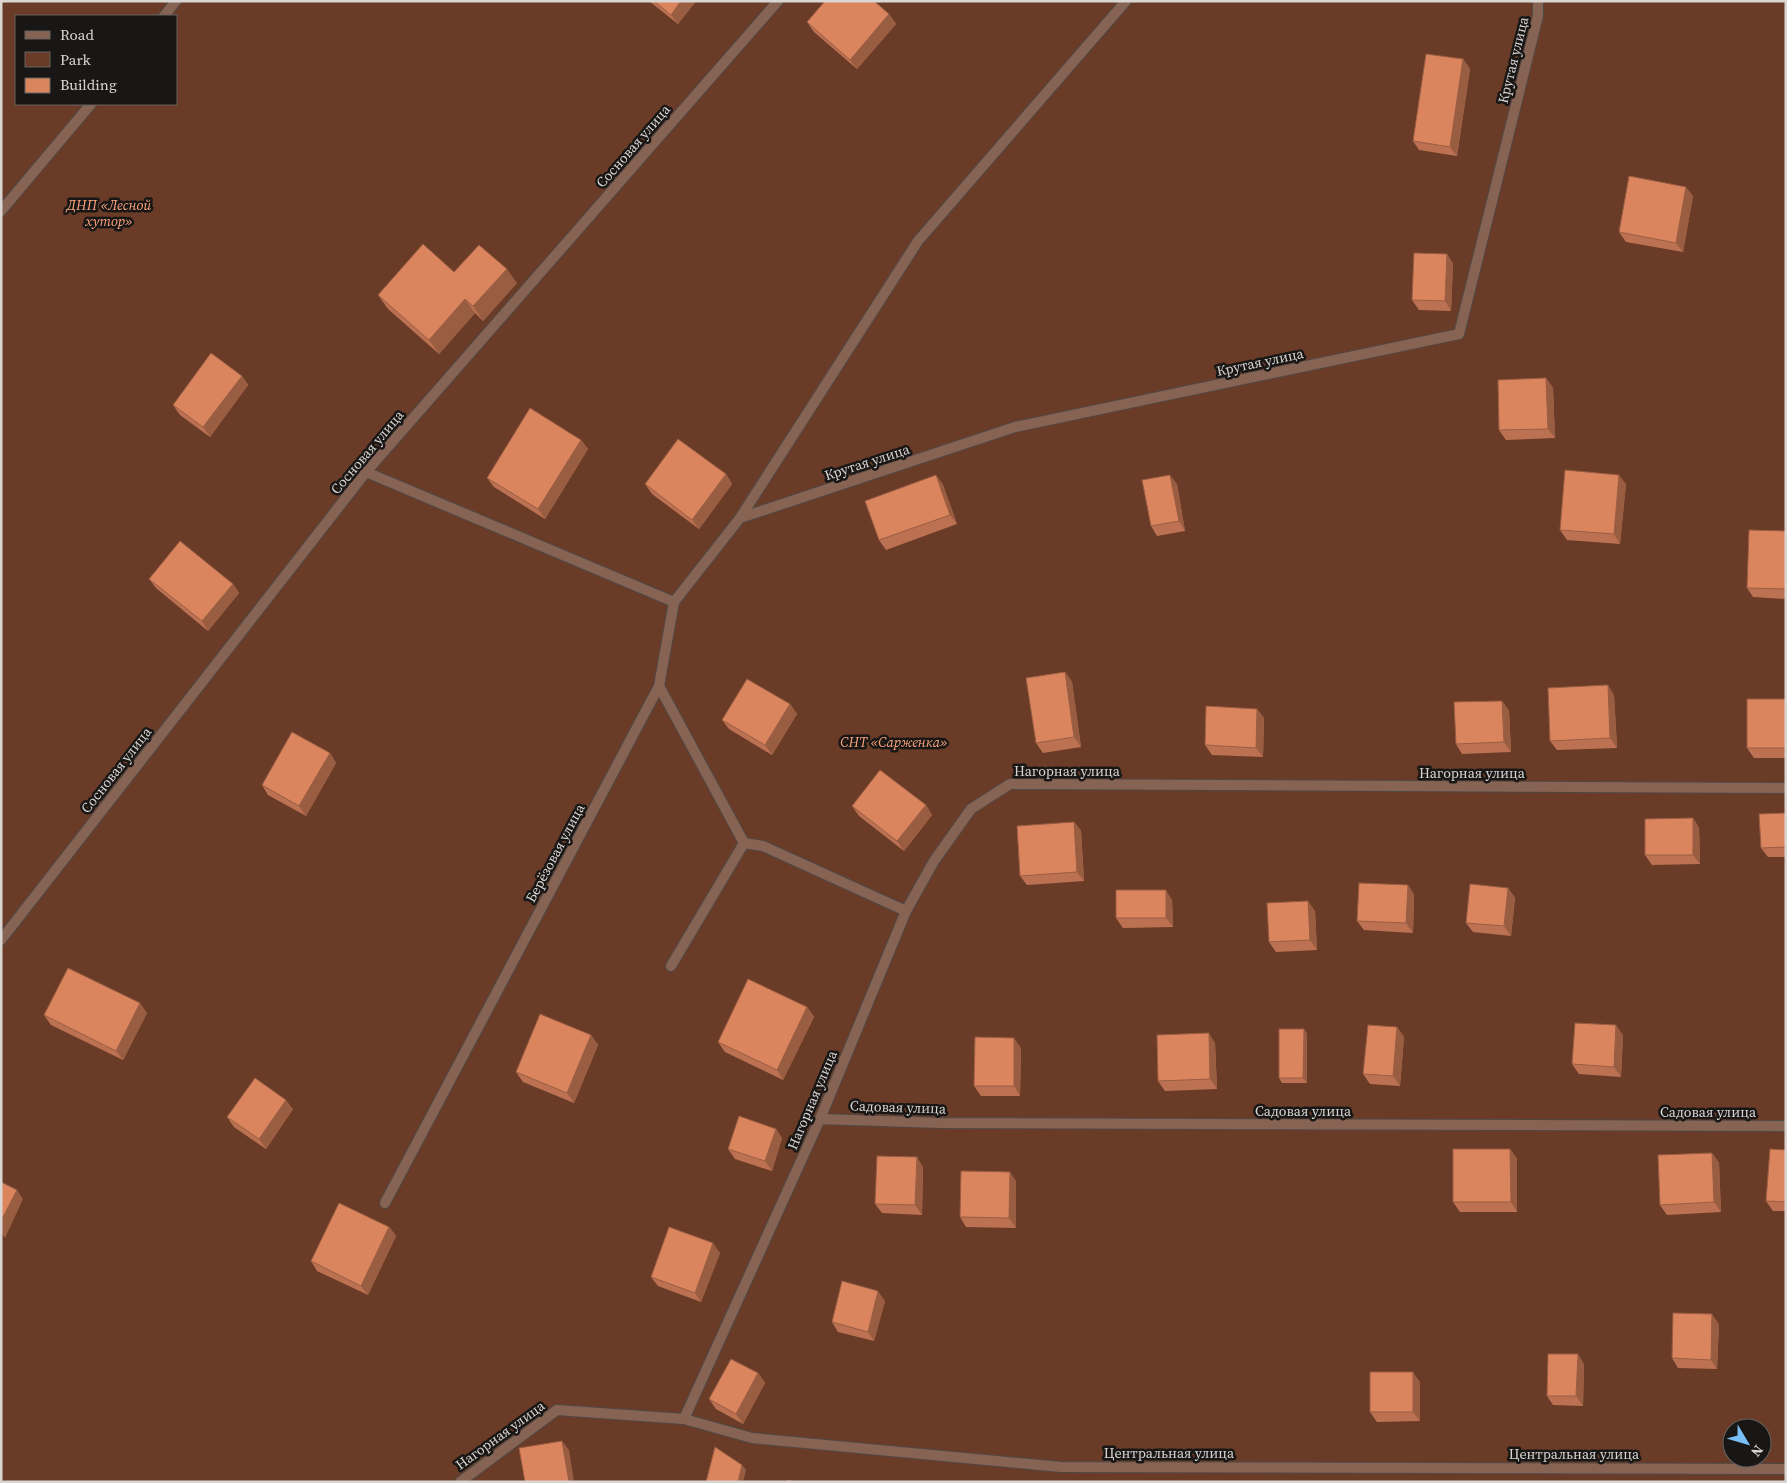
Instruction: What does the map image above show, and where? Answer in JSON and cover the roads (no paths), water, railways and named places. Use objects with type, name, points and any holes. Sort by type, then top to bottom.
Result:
[{"type":"street","points":[[165,15],[176,1]]},
{"type":"street","name":"Сосновая улица","points":[[1,940],[366,472],[778,1]]},
{"type":"street","name":"Берёзовая улица","points":[[385,1203],[659,686],[674,602],[740,518],[918,241],[1126,1]]},
{"type":"street","name":"Крутая улица","points":[[740,518],[1015,428],[1460,334],[1538,16],[1538,1]]},
{"type":"street","points":[[1,211],[90,105]]},
{"type":"street","points":[[366,472],[674,602]]},
{"type":"street","points":[[659,686],[744,843]]},
{"type":"street","name":"Нагорная улица","points":[[684,1419],[820,1118],[906,911],[934,861],[970,810],[1010,784],[1786,788]]},
{"type":"street","points":[[744,843],[764,846],[906,911]]},
{"type":"street","points":[[671,966],[744,843]]},
{"type":"street","name":"Садовая улица","points":[[820,1118],[952,1123],[1786,1126]]},
{"type":"street","name":"Нагорная улица","points":[[460,1482],[557,1410]]},
{"type":"street","name":"Центральная улица","points":[[557,1410],[684,1419],[752,1438],[1061,1467],[1786,1469]]},
{"type":"park label","name":"ДНП «Лесной хутор»","points":[[109,214]]},
{"type":"park label","name":"СНТ «Сарженка»","points":[[894,742]]}]
